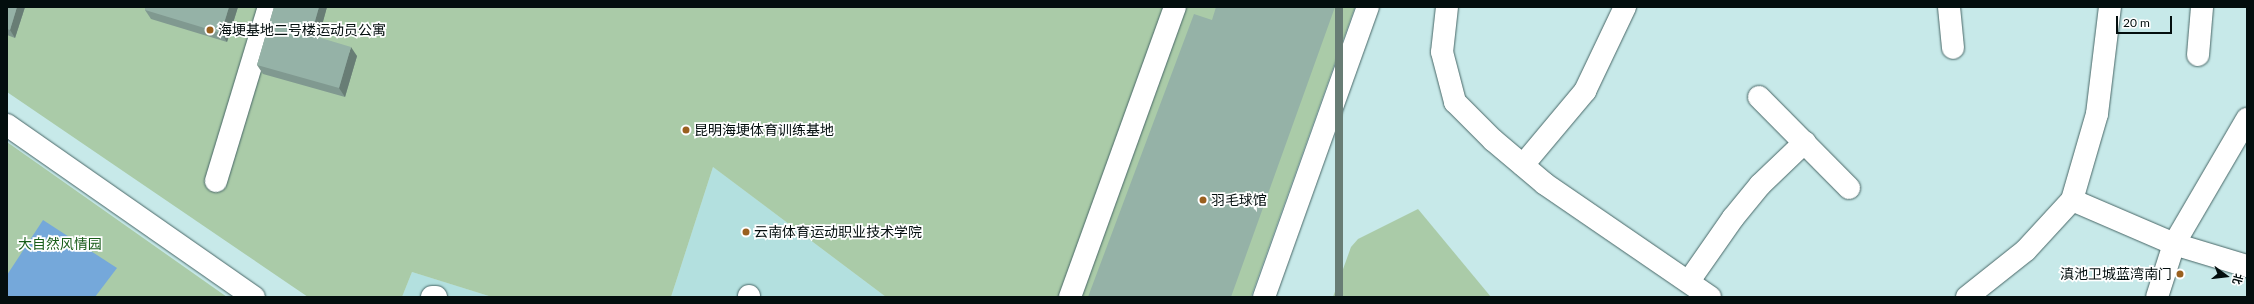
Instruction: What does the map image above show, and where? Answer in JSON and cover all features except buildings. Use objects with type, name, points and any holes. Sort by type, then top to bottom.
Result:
[{"type":"street","points":[[216,181],[269,7]]},
{"type":"street","points":[[1070,297],[1175,7]]},
{"type":"street","points":[[1264,297],[1368,7]]},
{"type":"street","points":[[1447,7],[1442,52],[1455,102],[1545,184],[1689,281],[1710,297]]},
{"type":"street","points":[[1523,164],[1586,91],[1626,7]]},
{"type":"street","points":[[1949,7],[1953,48]]},
{"type":"street","points":[[1967,297],[2026,250],[2072,200],[2097,114],[2110,7]]},
{"type":"street","points":[[2198,55],[2202,7]]},
{"type":"street","points":[[1759,97],[1849,188]]},
{"type":"street","points":[[2157,297],[2174,244],[2247,119]]},
{"type":"street","points":[[7,125],[254,297]]},
{"type":"street","points":[[1689,281],[1733,218],[1760,185],[1805,142]]},
{"type":"street","points":[[2072,200],[2174,244],[2247,266]]},
{"type":"shaded area","name":"云南体育运动职业技术学院","points":[[713,167],[886,297],[671,297]]},
{"type":"shaded area","points":[[412,272],[492,297],[402,297]]},
{"type":"green space","name":"昆明海埂体育训练基地","points":[[7,7],[1355,7],[1251,297],[886,297],[713,167],[671,297],[492,297],[412,272],[402,297],[308,297],[7,92]]},
{"type":"green space","name":"大自然风情园","points":[[7,142],[227,297],[7,297]]},
{"type":"green space","points":[[1418,209],[1491,297],[1333,297],[1351,247],[1358,239]]},
{"type":"water","points":[[43,220],[117,268],[95,297],[7,297],[7,275]]},
{"type":"place","name":"海埂基地二号楼运动员公寓","points":[[210,30]]},
{"type":"place","name":"昆明海埂体育训练基地","points":[[686,130]]},
{"type":"place","name":"羽毛球馆","points":[[1203,200]]},
{"type":"place","name":"云南体育运动职业技术学院","points":[[746,232]]},
{"type":"place","name":"滇池卫城蓝湾南门","points":[[2180,274]]}]
